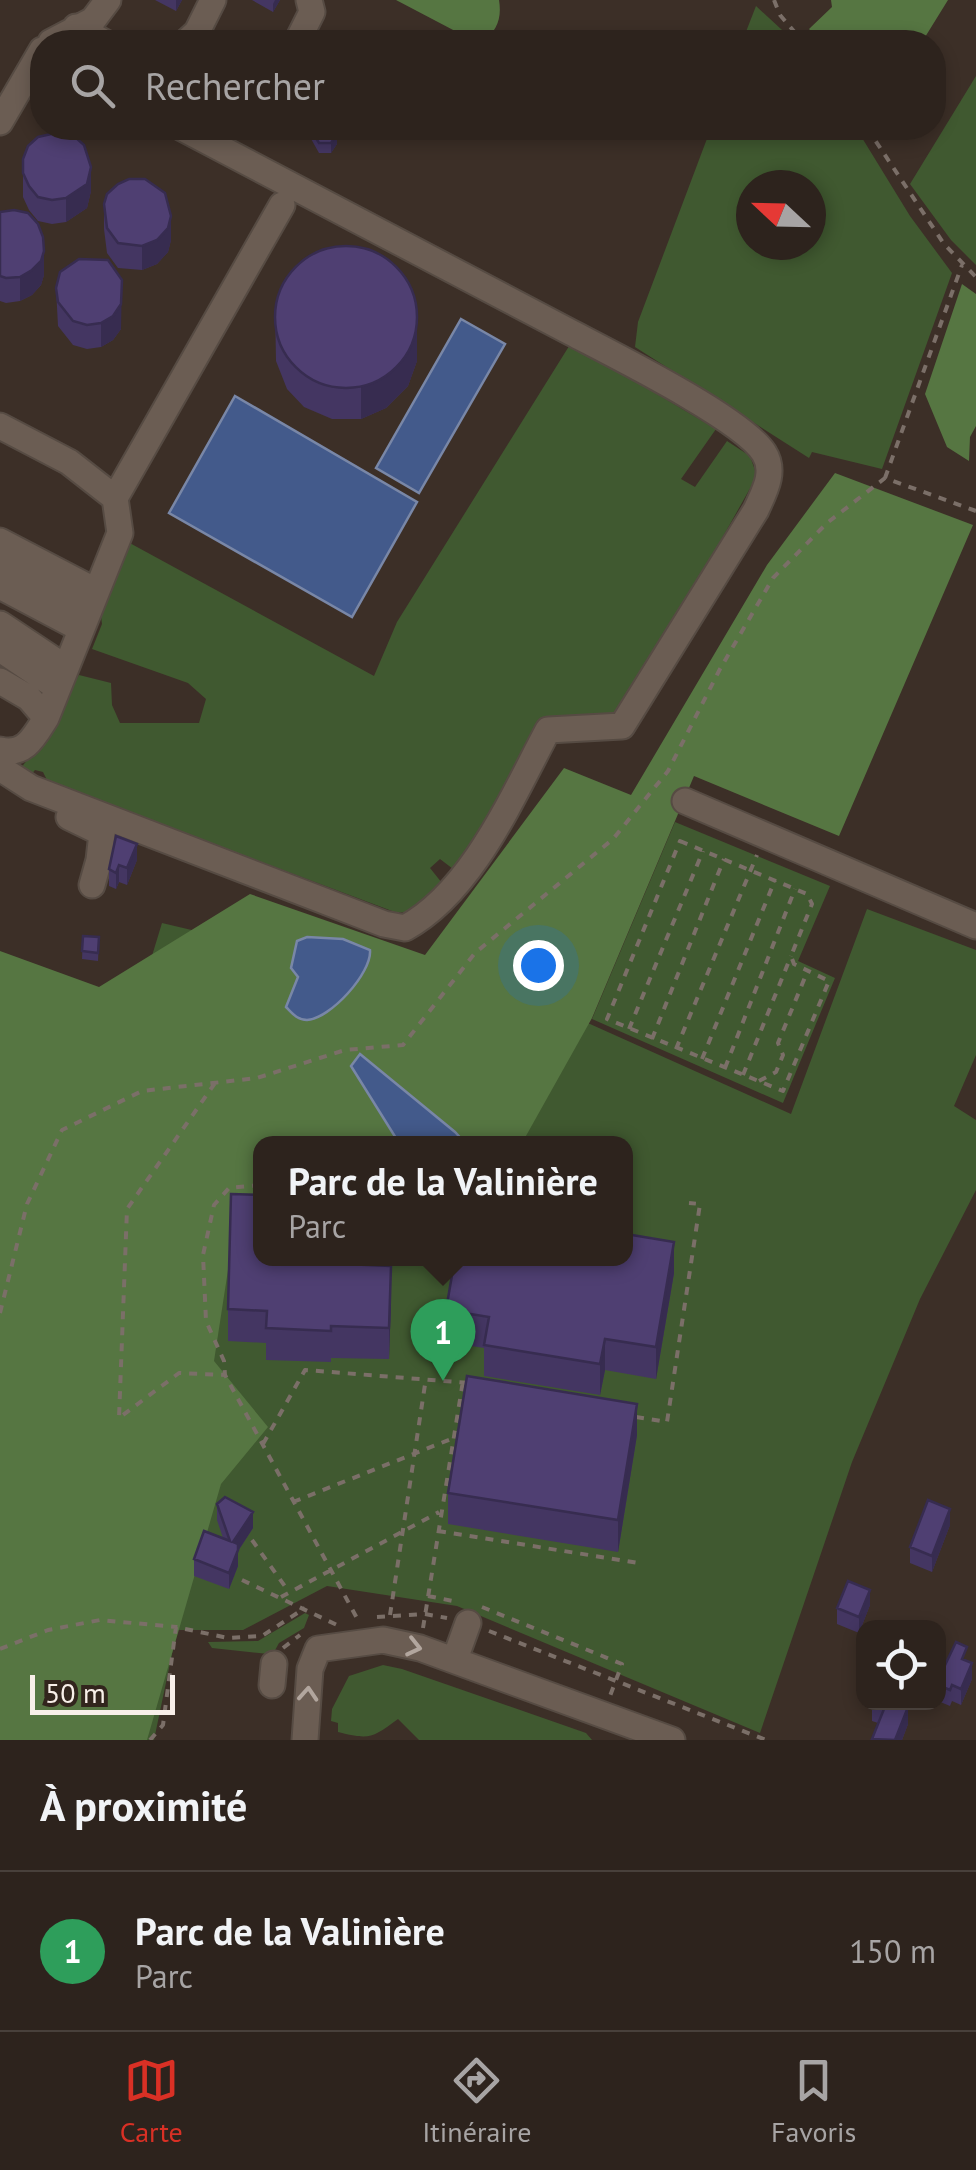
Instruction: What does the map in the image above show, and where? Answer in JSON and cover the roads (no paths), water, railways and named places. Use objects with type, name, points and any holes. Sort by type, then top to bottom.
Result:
[{"type":"street","points":[[71,30],[92,20],[108,0]]},
{"type":"street","points":[[198,30],[214,0]]},
{"type":"street","points":[[303,30],[312,12],[309,0]]},
{"type":"street","points":[[76,27],[82,30]]},
{"type":"street","points":[[0,122],[30,71]]},
{"type":"street","points":[[0,768],[32,788],[384,924],[405,928],[438,904],[480,854],[548,730],[622,726],[756,510],[768,482],[764,451],[735,427],[656,377],[205,140]]},
{"type":"street","points":[[0,750],[11,753],[29,745],[46,718],[120,533],[115,498],[282,206]]},
{"type":"street","points":[[0,426],[69,462],[115,498]]},
{"type":"street","points":[[0,541],[77,639]]},
{"type":"street","points":[[0,564],[77,639]]},
{"type":"street","points":[[0,586],[77,639]]},
{"type":"street","points":[[0,602],[77,639]]},
{"type":"street","points":[[0,624],[77,639]]},
{"type":"street","points":[[0,649],[77,639]]},
{"type":"street","points":[[0,681],[29,698],[46,718]]},
{"type":"street","points":[[0,788],[102,833],[92,885]]},
{"type":"street","points":[[686,801],[976,926]]},
{"type":"street","points":[[456,1658],[471,1611]]},
{"type":"street","points":[[305,1740],[310,1668],[318,1649],[383,1640],[456,1658],[672,1740]]},
{"type":"water","points":[[461,319],[505,344],[419,493],[376,468]]},
{"type":"water","points":[[235,396],[417,502],[352,617],[169,513]]},
{"type":"water","points":[[307,937],[343,939],[370,950],[364,971],[348,993],[327,1012],[307,1020],[286,1007],[298,977],[291,968],[297,941]]},
{"type":"water","points":[[360,1054],[459,1136],[395,1136],[351,1066]]},
{"type":"place","name":"Parc de la Valinière","points":[[443,1381]]}]
